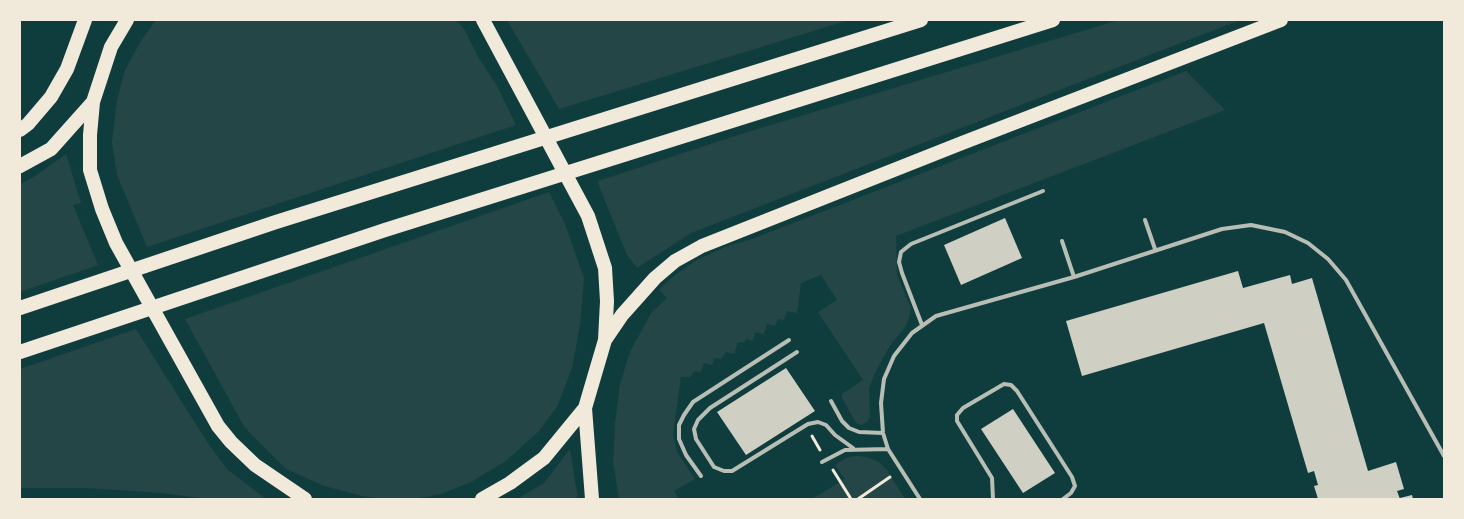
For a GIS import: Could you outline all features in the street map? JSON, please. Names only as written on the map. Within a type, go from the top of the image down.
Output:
[{"type":"highway","points":[[20,130],[28,124],[51,96],[67,70],[85,20]]},
{"type":"highway","points":[[114,20],[111,47],[94,102],[90,135],[90,170],[102,209],[116,243],[218,426],[231,442],[255,465],[305,499]]},
{"type":"highway","points":[[111,47],[127,20]]},
{"type":"highway","points":[[20,308],[285,219],[921,20]]},
{"type":"highway","points":[[20,352],[385,230],[1053,20]]},
{"type":"highway","points":[[605,340],[622,315],[656,278],[675,261],[702,246],[953,146],[1281,20]]},
{"type":"highway","points":[[484,21],[588,216],[605,268],[608,301],[605,340],[585,408],[592,499]]},
{"type":"highway","points":[[20,166],[51,149],[94,102]]},
{"type":"highway","points":[[482,499],[510,483],[544,458],[585,408]]},
{"type":"lane","points":[[922,325],[902,273],[899,262],[901,252],[911,244],[1043,191]]},
{"type":"lane","points":[[1145,220],[1155,249]]},
{"type":"lane","points":[[920,499],[888,449],[883,433],[881,403],[884,379],[894,356],[912,333],[936,316],[1074,277],[1222,228],[1250,225],[1285,232],[1308,243],[1328,260],[1346,280],[1444,456]]},
{"type":"lane","points":[[1062,241],[1074,277]]},
{"type":"lane","points":[[701,476],[686,455],[679,439],[679,425],[684,415],[693,402],[789,340]]},
{"type":"lane","points":[[797,352],[710,408],[698,420],[694,429],[696,439],[714,467],[724,471],[732,471],[808,424],[818,422],[826,425],[835,435],[853,448]]},
{"type":"lane","points":[[993,499],[992,478],[957,421],[957,415],[963,408],[1004,384],[1011,385],[1017,391],[1072,477],[1075,486],[1071,493],[1063,499]]},
{"type":"lane","points":[[831,401],[842,421],[849,428],[859,432],[883,433]]},
{"type":"lane","points":[[822,462],[853,448],[888,449]]},
{"type":"path","points":[[858,499],[901,470]]},
{"type":"shaded area","points":[[156,20],[456,20],[464,29],[478,57],[496,84],[516,125],[147,247],[117,175],[112,142],[117,100],[125,70],[142,39]]},
{"type":"shaded area","points":[[507,20],[849,20],[559,109]]},
{"type":"shaded area","points":[[1119,20],[1240,20],[691,233],[637,268],[626,253],[599,186],[598,181],[741,134]]},
{"type":"shaded area","points":[[1186,71],[1225,110],[896,236],[897,275],[911,308],[906,326],[891,344],[869,388],[870,417],[867,422],[861,425],[856,423],[842,398],[842,394],[863,380],[818,312],[837,300],[821,275],[801,283],[797,313],[787,311],[784,320],[778,319],[775,326],[767,324],[764,334],[755,332],[753,341],[746,339],[744,343],[738,342],[734,354],[726,352],[721,359],[715,358],[712,365],[704,363],[701,372],[695,371],[690,377],[681,377],[673,435],[677,452],[695,479],[674,491],[679,499],[619,499],[613,462],[620,384],[630,352],[651,313],[667,298],[659,290],[671,278],[695,261],[725,247],[752,239]]},
{"type":"shaded area","points":[[66,154],[81,203],[73,205],[98,265],[20,292],[20,184],[34,177]]},
{"type":"shaded area","points":[[549,192],[565,224],[584,278],[580,325],[572,368],[558,405],[539,431],[506,461],[471,482],[441,494],[415,499],[384,499],[362,496],[324,486],[286,469],[245,428],[185,319]]},
{"type":"shaded area","points":[[136,329],[209,445],[228,470],[266,499],[209,499],[161,493],[86,488],[20,488],[20,369]]},
{"type":"shaded area","points":[[570,449],[578,499],[517,499],[544,483]]},
{"type":"shaded area","points":[[856,456],[867,457],[879,462],[887,470],[905,499],[812,499],[845,479],[835,465],[846,458]]},
{"type":"building","points":[[1005,218],[1022,258],[961,285],[944,245]]},
{"type":"building","points":[[1238,271],[1243,288],[1290,275],[1292,284],[1312,278],[1368,471],[1396,462],[1404,489],[1397,491],[1400,499],[1318,499],[1314,486],[1318,485],[1314,471],[1308,473],[1264,323],[1082,376],[1066,321]]},
{"type":"building","points":[[786,368],[815,411],[746,455],[717,412]]},
{"type":"building","points":[[1013,409],[1055,473],[1023,493],[981,429]]},
{"type":"building","points":[[1412,495],[1413,499],[1400,499],[1400,498]]}]
